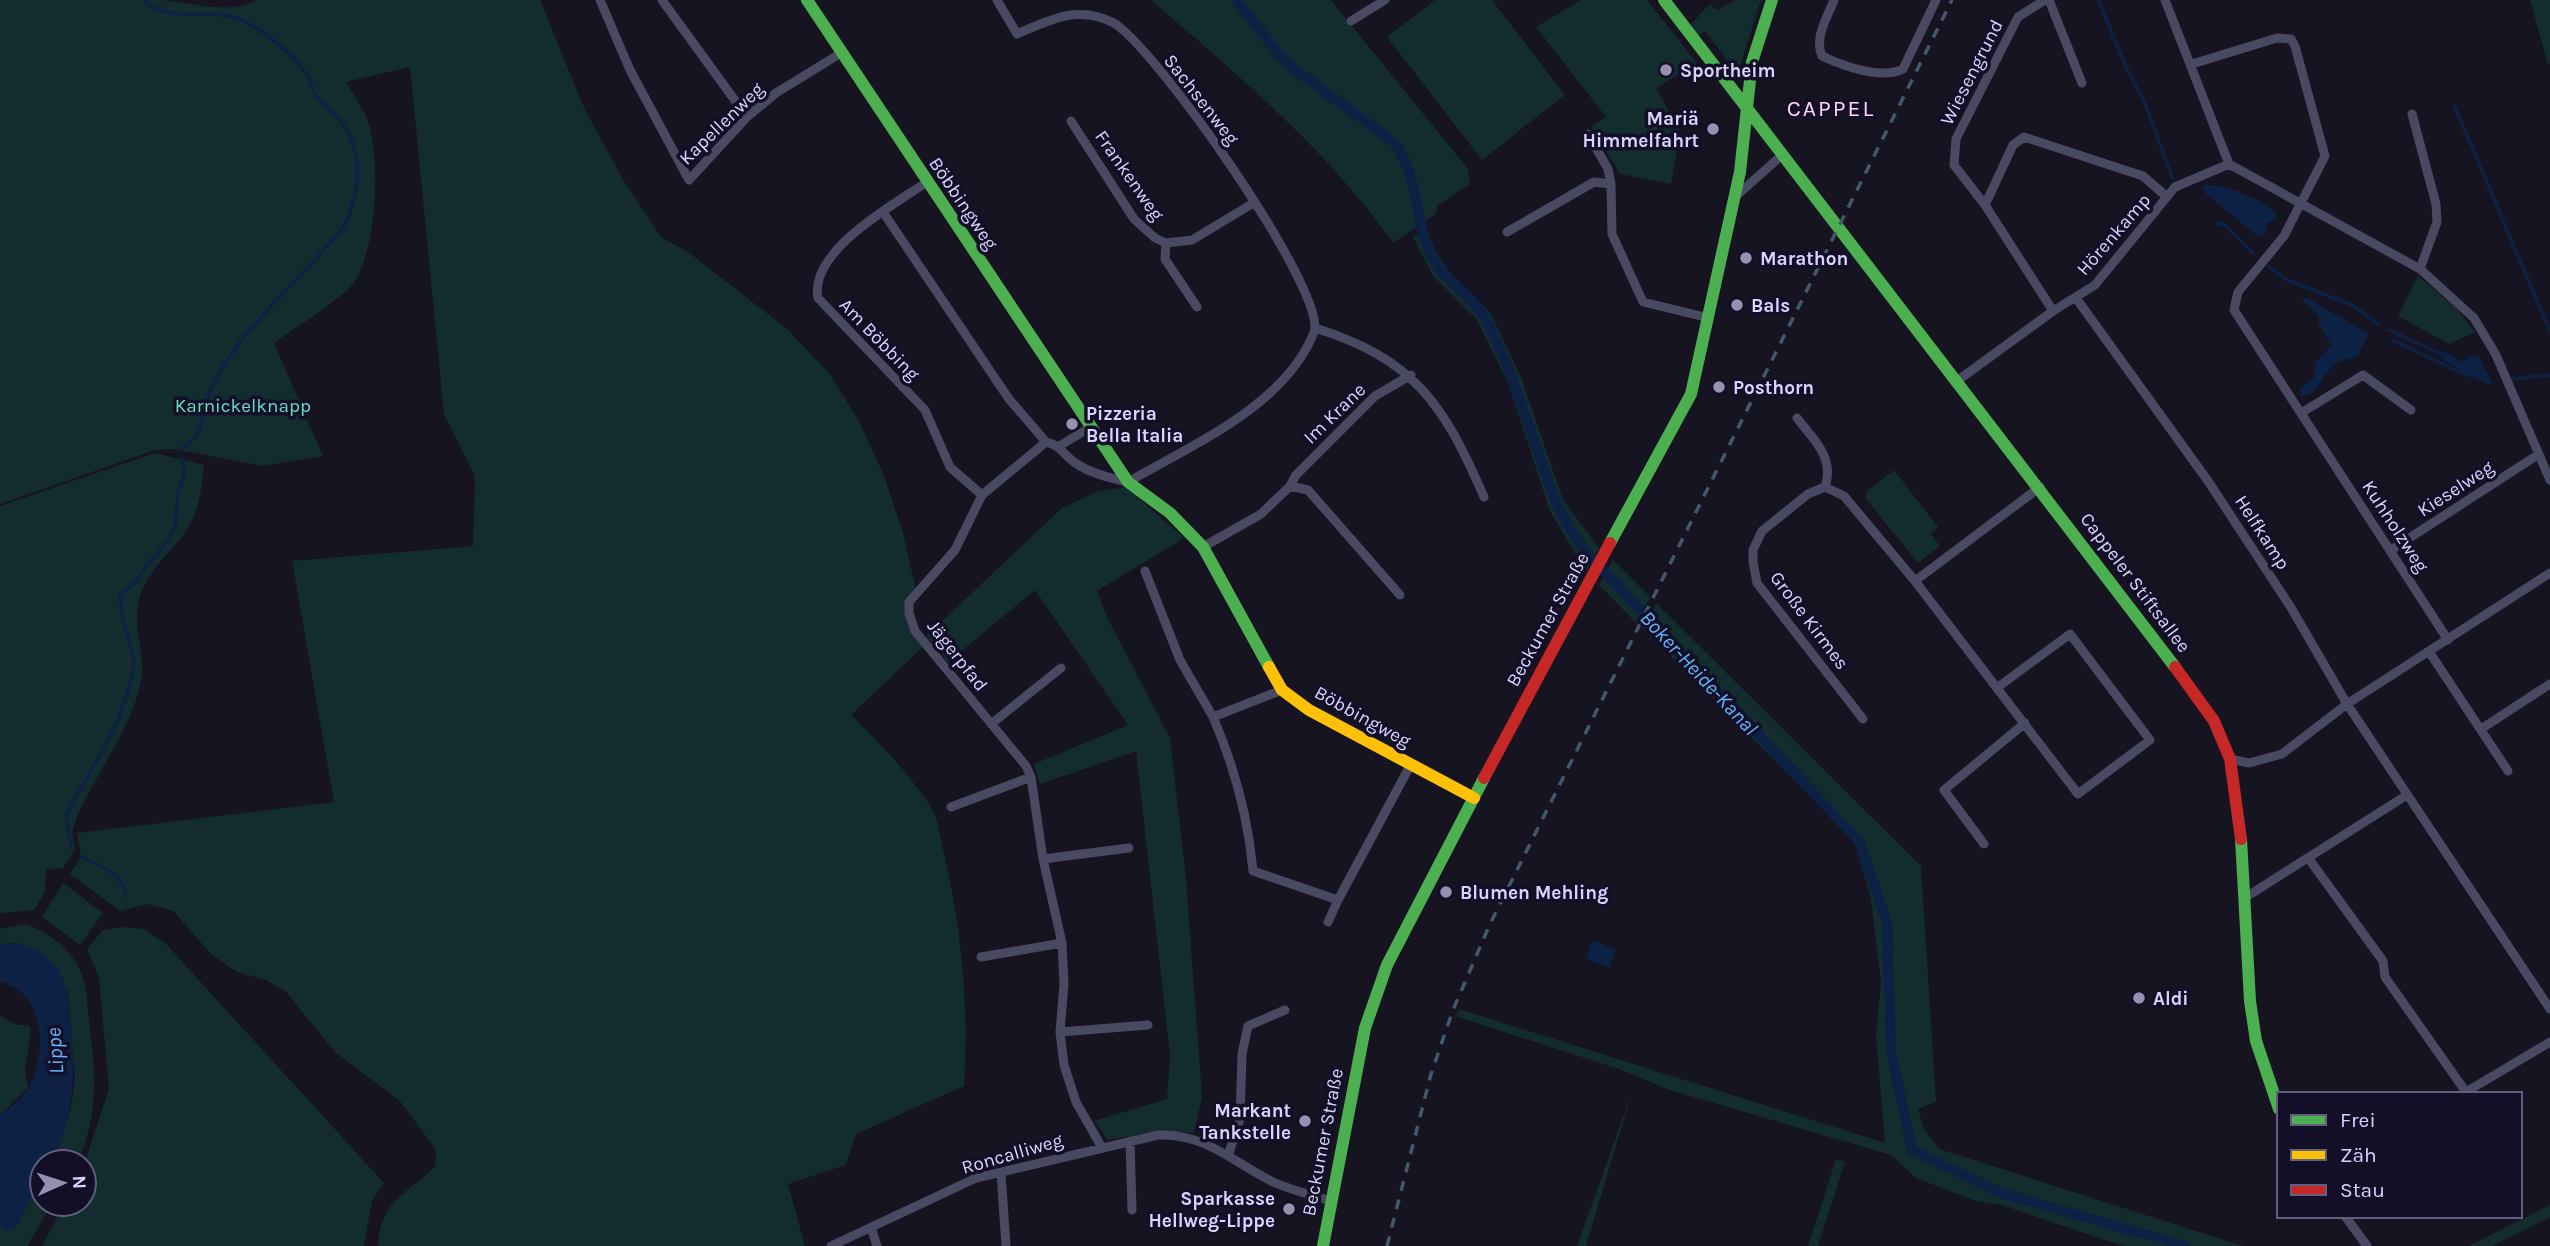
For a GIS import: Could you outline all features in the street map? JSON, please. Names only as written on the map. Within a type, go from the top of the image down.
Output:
[{"type":"street","name":"Kapellenweg","points":[[600,0],[631,70],[688,180],[747,117],[775,93],[841,53]]},
{"type":"street","points":[[662,0],[747,117]]},
{"type":"street","name":"Böbbingweg","points":[[807,0],[1128,482],[1170,513],[1203,547],[1282,690],[1308,710],[1474,799]]},
{"type":"street","name":"Sachsenweg","points":[[997,0],[1017,34],[1061,15],[1074,13],[1110,22],[1120,28],[1210,135],[1255,201],[1307,292],[1315,328]]},
{"type":"street","points":[[1351,22],[1385,0]]},
{"type":"street","name":"Cappeler Stiftsallee","points":[[1664,0],[2040,487],[2214,721],[2230,758],[2240,817],[2250,1001],[2256,1041],[2277,1103]]},
{"type":"street","name":"Beckumer Straße","points":[[1322,1246],[1353,1081],[1374,1000],[1387,965],[1691,394],[1735,197],[1752,62],[1772,0]]},
{"type":"street","points":[[1834,0],[1818,46],[1822,56],[1840,64],[1893,74],[1903,69],[1936,0]]},
{"type":"street","name":"Wiesengrund","points":[[2053,311],[1984,205],[1954,165],[1952,157],[1956,139],[2018,17],[2047,0],[2082,83]]},
{"type":"street","points":[[2165,0],[2229,164],[2420,269],[2474,318],[2496,355],[2550,480]]},
{"type":"street","name":"Kuhholzweg","points":[[2192,64],[2277,38],[2291,39],[2325,156],[2284,236],[2238,292],[2234,310],[2448,640]]},
{"type":"street","points":[[2412,114],[2436,204],[2437,222],[2420,269]]},
{"type":"street","name":"Frankenweg","points":[[1071,121],[1135,219],[1147,233],[1166,243],[1192,240],[1255,201]]},
{"type":"street","points":[[1588,134],[1608,169],[1612,234],[1643,302],[1709,318]]},
{"type":"street","points":[[1984,205],[2012,145],[2024,137],[2143,176],[2167,197]]},
{"type":"street","points":[[1735,197],[1783,154]]},
{"type":"street","name":"Hörenkamp","points":[[1957,381],[2053,311],[2095,285],[2175,187],[2229,164]]},
{"type":"street","name":"Am Böbbing","points":[[927,182],[855,231],[818,276],[818,299],[925,410],[950,467],[982,495]]},
{"type":"street","points":[[1507,232],[1594,182],[1611,184]]},
{"type":"street","points":[[883,212],[1009,399],[1046,442],[1059,446],[1091,427]]},
{"type":"street","name":"Frankenweg","points":[[1166,243],[1165,258],[1197,307]]},
{"type":"street","name":"Helfkamp","points":[[2076,298],[2208,481],[2290,606],[2347,704],[2550,1009]]},
{"type":"street","points":[[1128,482],[1226,425],[1280,385],[1305,351],[1315,328],[1383,355],[1411,375],[1441,410],[1485,496]]},
{"type":"street","name":"Im Krane","points":[[1203,547],[1261,514],[1375,396],[1411,375]]},
{"type":"street","points":[[2301,413],[2363,375],[2411,410]]},
{"type":"street","points":[[1797,418],[1827,458],[1829,467],[1825,487],[1844,496],[1915,581],[2078,794],[2150,740],[2070,634],[1998,687]]},
{"type":"street","points":[[982,495],[1046,442]]},
{"type":"street","name":"Böbbingweg","points":[[1059,446],[1073,461],[1109,478],[1128,482]]},
{"type":"street","name":"Kieselweg","points":[[2391,550],[2539,454]]},
{"type":"street","points":[[1290,486],[1308,490],[1401,595]]},
{"type":"street","name":"Große Kirmes","points":[[1825,487],[1808,494],[1762,531],[1753,550],[1755,574],[1757,583],[1863,719]]},
{"type":"street","points":[[1915,581],[2040,487]]},
{"type":"street","name":"Jägerpfad","points":[[982,495],[955,550],[909,603],[909,613],[915,631],[1026,766],[1031,776],[1043,859],[1062,943],[1064,984],[1060,1032],[1064,1065],[1076,1102],[1101,1146]]},
{"type":"street","points":[[1145,571],[1180,660],[1213,717],[1233,764],[1248,824],[1253,870],[1338,900]]},
{"type":"street","points":[[2230,758],[2249,763],[2282,754],[2347,704],[2430,653],[2550,573]]},
{"type":"street","points":[[2430,653],[2508,771]]},
{"type":"street","points":[[990,724],[1060,668]]},
{"type":"street","points":[[2481,729],[2550,684]]},
{"type":"street","points":[[1213,717],[1282,690]]},
{"type":"street","points":[[1984,844],[1944,790],[2025,723]]},
{"type":"street","points":[[1328,922],[1411,764]]},
{"type":"street","points":[[951,807],[1031,776]]},
{"type":"street","points":[[2246,897],[2407,794]]},
{"type":"street","points":[[1043,859],[1129,848]]},
{"type":"street","points":[[2309,859],[2383,961],[2385,977],[2466,1092],[2550,1042]]},
{"type":"street","points":[[981,957],[1062,943]]},
{"type":"street","points":[[1228,1156],[1240,1119],[1242,1054],[1248,1026],[1285,1010]]},
{"type":"street","points":[[1060,1032],[1148,1025]]},
{"type":"street","name":"Roncalliweg","points":[[831,1246],[976,1178],[1101,1146],[1180,1134],[1205,1142],[1275,1182],[1331,1201]]},
{"type":"street","points":[[1130,1141],[1132,1210]]},
{"type":"street","points":[[1001,1173],[1006,1246]]},
{"type":"street","points":[[2346,1218],[2367,1246]]},
{"type":"street","points":[[871,1227],[877,1246]]},
{"type":"green space","name":"Karnickelknapp","points":[[0,0],[162,0],[222,8],[246,5],[257,0],[540,0],[585,110],[624,181],[661,237],[688,252],[786,328],[829,373],[859,421],[884,476],[903,532],[916,591],[908,614],[924,646],[851,715],[903,770],[931,807],[936,818],[960,940],[966,1028],[964,1086],[856,1134],[846,1165],[788,1184],[805,1246],[378,1246],[384,1218],[390,1208],[435,1167],[436,1150],[400,1101],[335,1052],[286,992],[266,980],[237,972],[212,955],[173,911],[148,904],[120,911],[70,874],[81,857],[77,833],[334,802],[292,561],[473,546],[475,476],[444,414],[410,67],[346,82],[369,124],[375,160],[374,204],[368,247],[362,266],[349,288],[274,343],[323,456],[262,466],[174,449],[155,450],[0,504]]},
{"type":"green space","points":[[1151,0],[1331,0],[1468,169],[1470,184],[1437,206],[1436,214],[1393,243],[1340,176],[1280,114]]},
{"type":"green space","points":[[1435,0],[1492,0],[1565,95],[1482,160],[1387,37]]},
{"type":"green space","points":[[1581,0],[1647,0],[1697,63],[1656,88],[1680,131],[1671,184],[1620,174],[1591,126],[1606,117],[1536,27]]},
{"type":"green space","points":[[1735,0],[1761,0],[1737,76],[1725,71],[1729,63],[1705,31],[1698,36],[1690,25],[1710,4],[1717,10]]},
{"type":"green space","points":[[2530,0],[2550,0],[2548,65]]},
{"type":"green space","points":[[1428,230],[1435,250],[1451,274],[1490,312],[1521,377],[1563,500],[1599,548],[1586,572],[1550,511],[1508,383],[1477,320],[1433,276],[1413,237]]},
{"type":"green space","points":[[2418,276],[2456,308],[2475,332],[2449,344],[2398,316]]},
{"type":"green space","points":[[155,453],[204,465],[194,516],[180,539],[154,570],[140,596],[137,617],[142,670],[130,716],[77,816],[72,832],[75,850],[63,868],[46,870],[45,892],[34,910],[0,913],[0,506]]},
{"type":"green space","points":[[1894,470],[1938,527],[1931,534],[1940,546],[1918,563],[1865,498],[1867,491]]},
{"type":"green space","points":[[1126,487],[1184,538],[1097,591],[1107,617],[1170,738],[1186,878],[1202,1097],[1194,1133],[1159,1131],[1108,1140],[1094,1121],[1167,1099],[1170,1055],[1136,751],[1040,784],[1034,764],[1128,725],[1035,590],[948,662],[926,636],[1062,508],[1098,491]]},
{"type":"green space","points":[[1613,560],[1650,597],[1636,623],[1599,585]]},
{"type":"green space","points":[[1656,603],[1921,866],[1936,1102],[1918,1109],[1924,1129],[1939,1149],[2243,1246],[2125,1246],[2111,1242],[2002,1205],[1976,1201],[1916,1178],[1891,1155],[1670,1090],[1619,1069],[1455,1016],[1459,1009],[1885,1143],[1876,1035],[1881,983],[1871,899],[1854,841],[1643,628]]},
{"type":"green space","points":[[63,883],[103,913],[80,945],[42,917]]},
{"type":"green space","points":[[26,924],[41,931],[64,947],[82,974],[93,1057],[94,1092],[89,1127],[82,1148],[57,1148],[71,1108],[75,1080],[68,991],[20,943],[0,944],[0,929]]},
{"type":"green space","points":[[123,927],[144,929],[165,943],[384,1183],[372,1201],[364,1246],[42,1246],[57,1218],[98,1218],[98,1148],[90,1148],[109,1088],[99,978],[87,949],[103,930]]},
{"type":"green space","points":[[0,1016],[16,1025],[28,1025],[31,1029],[25,1071],[28,1088],[0,1115]]},
{"type":"green space","points":[[1633,1089],[1586,1246],[1577,1246]]},
{"type":"green space","points":[[1836,1159],[1845,1162],[1818,1246],[1808,1246]]},
{"type":"green space","points":[[28,1205],[28,1218],[44,1218],[27,1246],[0,1246],[0,1223],[4,1231],[13,1229]]},
{"type":"green space","points":[[2550,1205],[2550,1217],[2492,1246],[2469,1246]]},
{"type":"water","points":[[2202,187],[2223,187],[2252,198],[2276,213],[2275,221],[2267,223],[2265,236],[2256,235],[2206,194]]},
{"type":"water","points":[[2307,298],[2370,334],[2357,356],[2334,365],[2316,389],[2302,397],[2300,388],[2315,377],[2315,363],[2331,345],[2319,325],[2319,316],[2301,299]]},
{"type":"water","points":[[2443,350],[2462,362],[2473,355],[2479,357],[2493,385],[2459,370],[2446,361],[2442,358]]},
{"type":"water","points":[[1593,940],[1616,950],[1609,968],[1586,959]]},
{"type":"water","name":"Lippe","points":[[20,943],[37,951],[47,957],[62,977],[69,1006],[73,1074],[69,1109],[60,1144],[58,1148],[28,1148],[28,1205],[13,1230],[4,1231],[0,1223],[0,1115],[28,1089],[38,1060],[40,1043],[34,1011],[26,998],[15,988],[0,982],[0,944]]},
{"type":"waterway","points":[[144,0],[168,12],[233,17],[246,22],[271,39],[301,67],[319,99],[341,122],[349,134],[357,161],[356,189],[343,228],[240,342],[214,382],[196,435],[182,448]]},
{"type":"waterway","name":"Boker-Heide-Kanal","points":[[1236,0],[1286,63],[1395,143],[1408,168],[1430,253],[1435,263],[1485,318],[1515,386],[1559,509],[1589,556],[1859,841],[1887,922],[1891,1051],[1912,1150],[2001,1193],[2186,1246]]},
{"type":"waterway","points":[[2098,0],[2127,69],[2144,101],[2173,179]]},
{"type":"waterway","points":[[2454,105],[2550,331]]},
{"type":"waterway","points":[[2217,223],[2223,224],[2253,253]]},
{"type":"waterway","points":[[2268,266],[2287,280],[2352,305],[2378,324]]},
{"type":"waterway","points":[[2389,330],[2445,356]]},
{"type":"waterway","points":[[2394,341],[2468,376]]},
{"type":"waterway","points":[[2513,379],[2550,375]]},
{"type":"waterway","points":[[71,848],[66,815],[116,726],[133,675],[134,658],[123,620],[120,595],[136,582],[144,568],[169,540],[175,526],[178,493],[185,471],[181,457]]},
{"type":"waterway","points":[[81,857],[116,876],[121,881],[126,896]]},
{"type":"railway","points":[[1387,1246],[1431,1074],[1453,1010],[1490,924],[1952,0]]},
{"type":"traffic: fast","points":[[807,0],[1128,482],[1170,513],[1203,547],[1269,667]]},
{"type":"traffic: fast","points":[[1664,0],[2175,667]]},
{"type":"traffic: fast","points":[[1610,543],[1691,394],[1740,172],[1752,62],[1772,0]]},
{"type":"traffic: fast","points":[[1323,1246],[1365,1028],[1387,965],[1484,778]]},
{"type":"traffic: fast","points":[[2241,839],[2250,1001],[2256,1041],[2277,1103]]},
{"type":"traffic: slow","points":[[1269,667],[1282,690],[1309,710],[1474,798]]},
{"type":"traffic: jam","points":[[1484,778],[1610,543]]},
{"type":"traffic: jam","points":[[2175,667],[2214,721],[2230,759],[2241,839]]},
{"type":"place","name":"Sportheim","points":[[1666,70]]},
{"type":"place","name":"Mariä Himmelfahrt","points":[[1713,129]]},
{"type":"place","name":"Marathon","points":[[1746,258]]},
{"type":"place","name":"Bals","points":[[1737,305]]},
{"type":"place","name":"Posthorn","points":[[1719,387]]},
{"type":"place","name":"Pizzeria Bella Italia","points":[[1072,424]]},
{"type":"place","name":"Blumen Mehling","points":[[1446,892]]},
{"type":"place","name":"Aldi","points":[[2139,998]]},
{"type":"place","name":"Markant Tankstelle","points":[[1305,1121]]},
{"type":"place","name":"Sparkasse Hellweg-Lippe","points":[[1289,1209]]},
{"type":"district","name":"CAPPEL","points":[[1831,108]]}]
